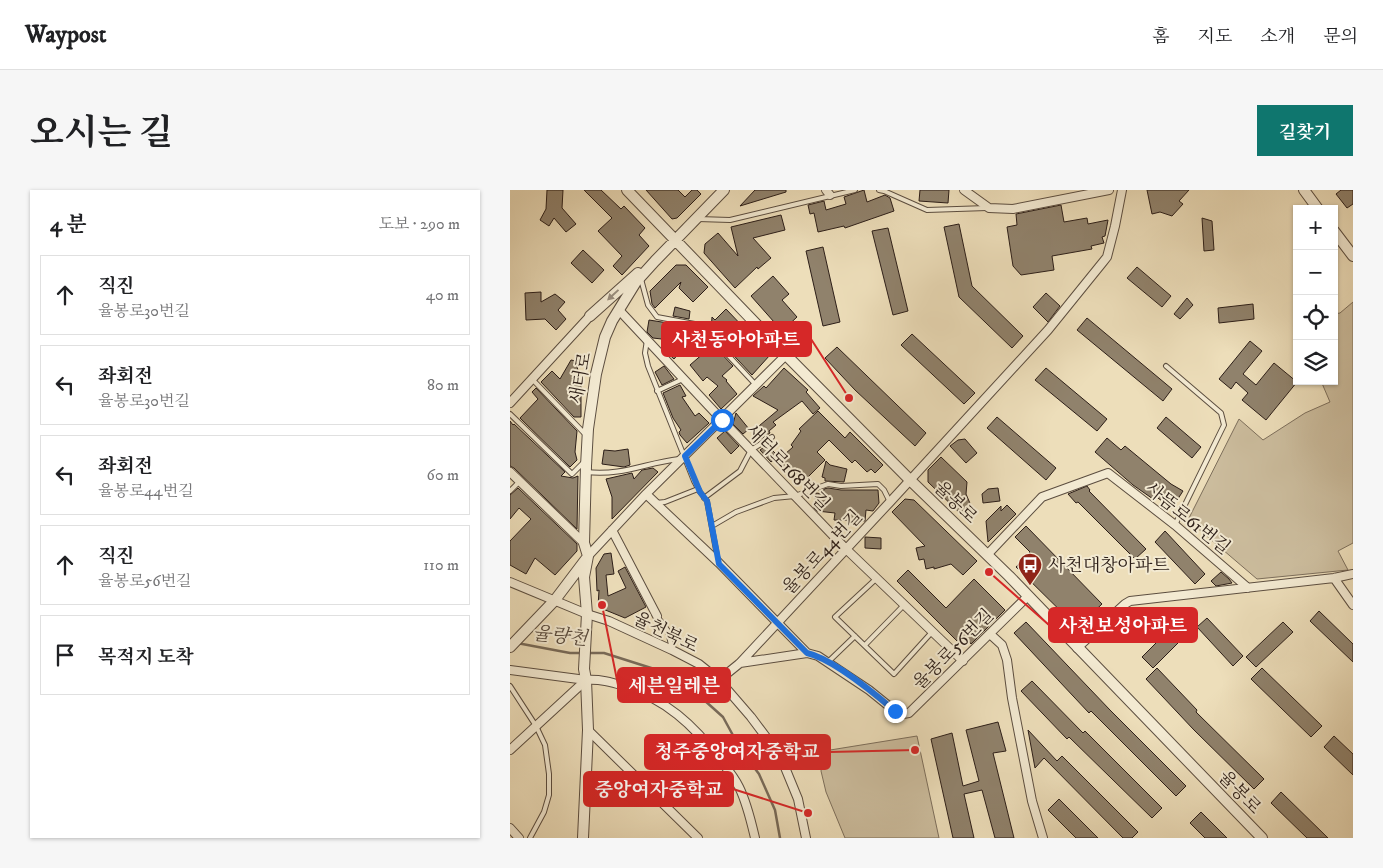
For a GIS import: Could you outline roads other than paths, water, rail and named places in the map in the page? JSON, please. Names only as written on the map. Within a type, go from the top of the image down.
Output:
[{"type":"street","name":"율봉로","points":[[627,190],[786,355],[1028,596],[1262,838]]},
{"type":"street","name":"새터로","points":[[583,838],[588,730],[584,669],[587,614],[584,576],[588,556],[584,543],[586,460],[596,374],[608,331],[619,310],[641,277],[724,190]]},
{"type":"street","points":[[964,190],[989,208],[1012,209],[1109,190]]},
{"type":"street","name":"율봉로44번길","points":[[718,680],[740,663],[1048,330],[1107,257],[1122,190]]},
{"type":"street","points":[[1304,190],[1315,205]]},
{"type":"street","points":[[1338,236],[1353,256]]},
{"type":"street","points":[[510,403],[590,316],[664,252]]},
{"type":"street","name":"새터로168번길","points":[[619,310],[846,549],[963,661]]},
{"type":"street","points":[[590,316],[597,314],[604,316],[608,331]]},
{"type":"street","points":[[510,647],[555,600],[588,556],[646,494],[786,355]]},
{"type":"street","points":[[510,472],[584,543]]},
{"type":"street","name":"사뜸로61번길","points":[[987,555],[1042,498],[1108,473],[1175,525],[1248,588]]},
{"type":"street","points":[[646,494],[777,623]]},
{"type":"street","points":[[612,530],[657,616]]},
{"type":"street","points":[[1077,648],[1130,601],[1334,578],[1353,574]]},
{"type":"street","points":[[1334,578],[1353,605]]},
{"type":"street","name":"율천북로","points":[[510,582],[587,614],[609,621],[672,650],[699,664],[718,680],[769,740],[784,765],[798,799],[806,838]]},
{"type":"street","name":"율봉로56번길","points":[[777,623],[807,653],[818,656],[828,662],[869,690],[895,711],[903,714],[909,713],[1028,596]]},
{"type":"street","points":[[990,634],[1002,645],[1007,660],[1012,698],[1031,792],[1043,838]]},
{"type":"street","points":[[740,663],[807,653]]},
{"type":"street","points":[[510,670],[586,680],[598,679],[640,691],[659,700],[687,722],[706,741],[739,786],[755,838]]},
{"type":"street","points":[[510,750],[586,680]]},
{"type":"street","points":[[588,730],[698,838]]},
{"type":"street","points":[[510,828],[519,838]]},
{"type":"lane","points":[[696,220],[730,220],[828,192],[855,190]]},
{"type":"lane","points":[[879,190],[927,210],[989,208]]},
{"type":"lane","points":[[641,277],[648,305],[657,317],[700,326],[755,384]]},
{"type":"lane","points":[[648,340],[645,353],[648,366],[684,457],[698,489],[707,501],[719,564]]},
{"type":"lane","points":[[1166,366],[1221,414],[1224,425],[1175,525]]},
{"type":"lane","points":[[532,379],[588,436]]},
{"type":"lane","points":[[657,392],[683,379]]},
{"type":"lane","points":[[510,414],[572,474],[586,460]]},
{"type":"lane","points":[[704,498],[740,471],[750,450],[772,437]]},
{"type":"lane","points":[[586,472],[605,474],[623,472],[684,457]]},
{"type":"lane","points":[[510,491],[519,482]]},
{"type":"lane","name":"율봉로44번길","points":[[795,496],[828,484],[841,486],[878,484],[884,490],[890,502]]},
{"type":"lane","points":[[656,503],[665,502],[698,489]]},
{"type":"lane","points":[[712,526],[736,512],[774,498],[795,496]]},
{"type":"lane","points":[[876,578],[835,617],[894,674],[932,632]]},
{"type":"lane","points":[[865,645],[904,605]]},
{"type":"lane","points":[[657,616],[668,631],[672,650]]},
{"type":"lane","points":[[828,662],[855,636]]},
{"type":"lane","points":[[510,686],[536,726],[545,745],[549,774],[549,795],[544,812],[530,838]]},
{"type":"waterway","name":"율량천","points":[[517,643],[570,653],[583,653]]},
{"type":"waterway","name":"율량천","points":[[589,653],[604,653],[670,674],[694,691],[723,717],[741,750],[759,774],[775,810],[780,838]]},
{"type":"place","name":"사천동아아파트","points":[[849,398]]},
{"type":"place","name":"사천보성아파트","points":[[989,572]]},
{"type":"place","name":"사천대창아파트","points":[[1030,586]]},
{"type":"place","name":"세븐일레븐","points":[[602,605]]},
{"type":"place","name":"청주중앙여자중학교","points":[[915,750]]},
{"type":"place","name":"중앙여자중학교","points":[[808,813]]}]
